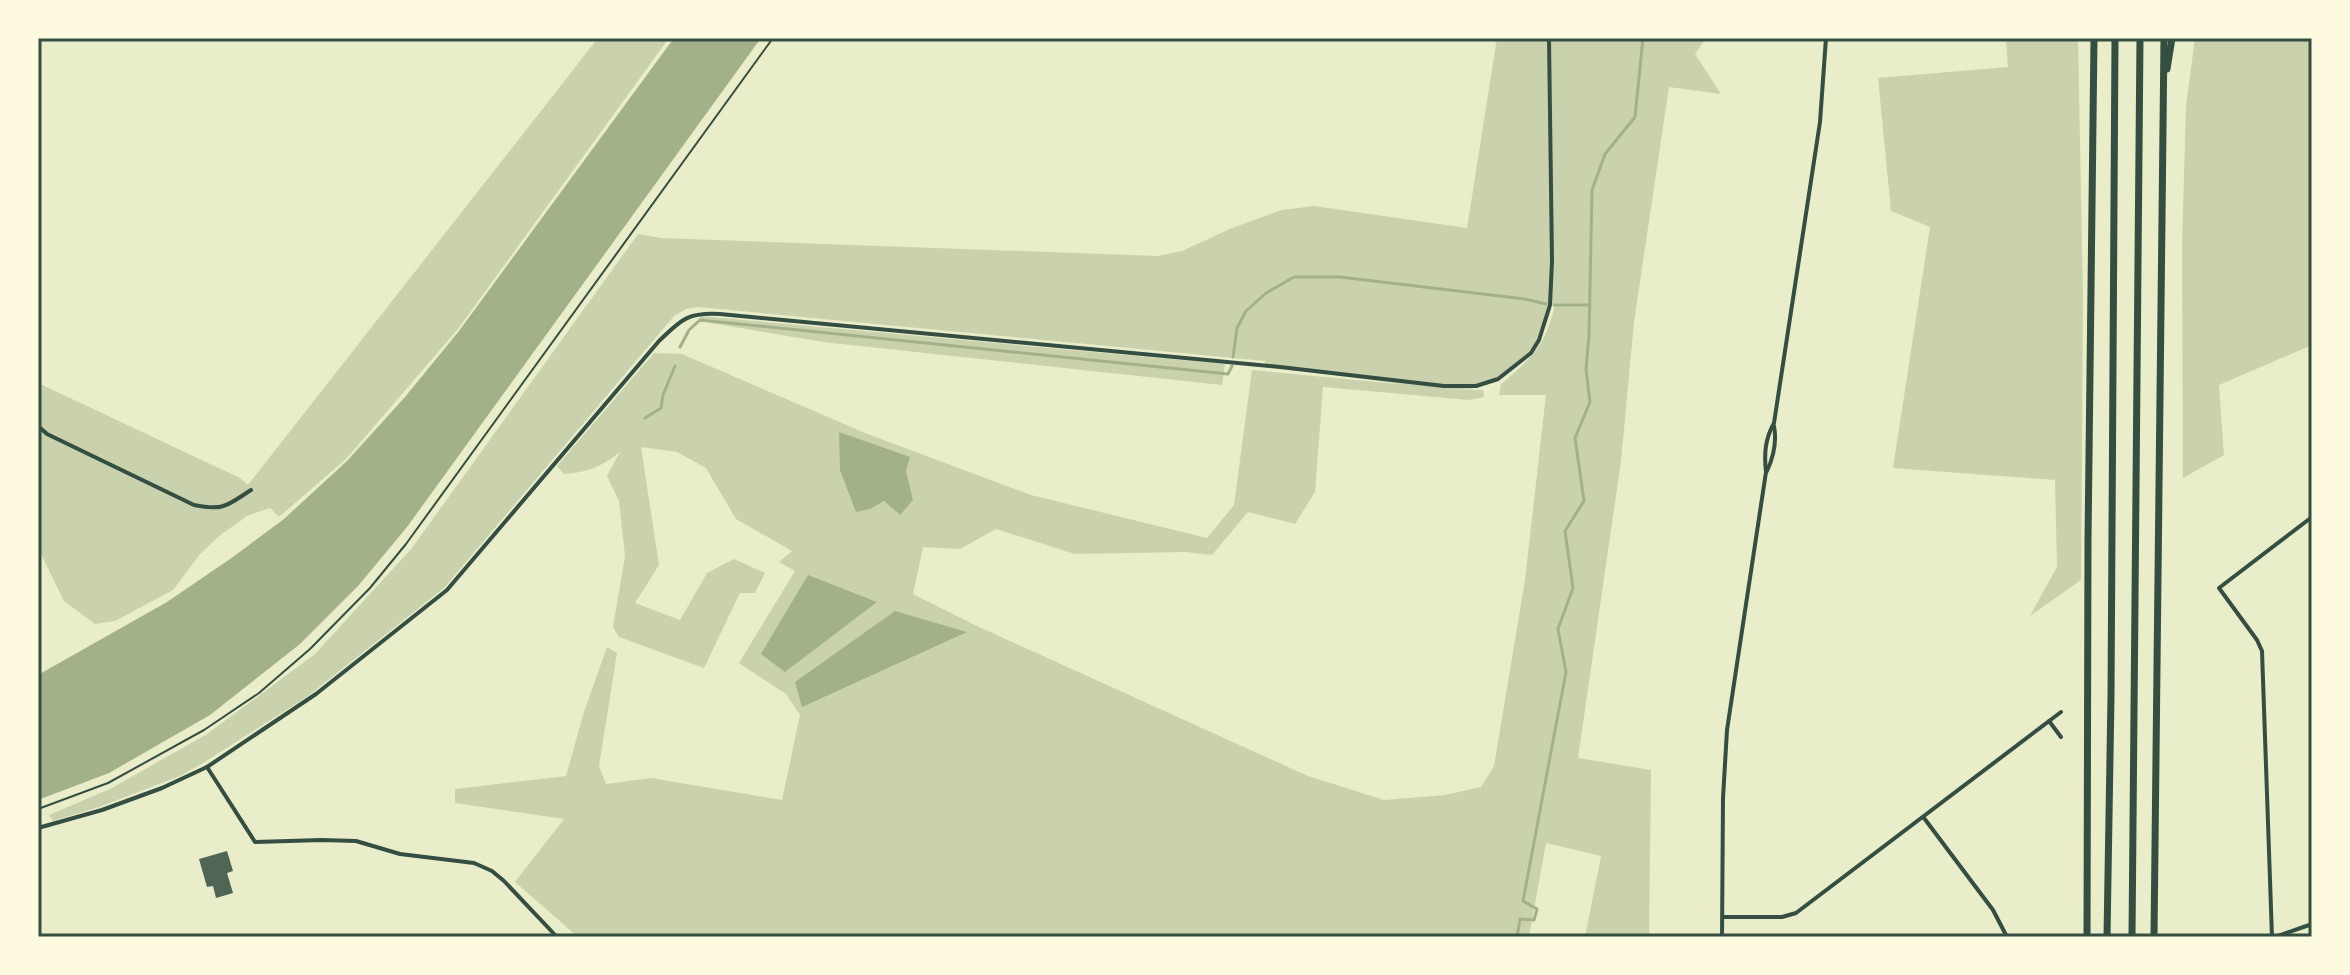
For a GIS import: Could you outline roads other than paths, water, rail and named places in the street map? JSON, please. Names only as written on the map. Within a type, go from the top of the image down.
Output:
[{"type":"highway","points":[[2087,937],[2089,358],[2094,38]]},
{"type":"highway","points":[[2107,937],[2115,38]]},
{"type":"highway","points":[[2132,937],[2140,38]]},
{"type":"highway","points":[[2154,937],[2164,38]]},
{"type":"highway","points":[[2163,90],[2172,38]]},
{"type":"street","points":[[38,828],[117,805],[207,767],[316,694],[447,590],[659,341],[689,315],[735,315],[1264,365],[1444,386],[1476,386],[1498,379],[1531,353],[1543,331],[1550,305],[1549,38]]},
{"type":"street","points":[[1766,472],[1774,457],[1774,423],[1820,122],[1826,38]]},
{"type":"street","points":[[1722,937],[1727,730],[1766,472],[1764,456],[1767,435],[1774,423]]},
{"type":"street","points":[[38,426],[47,434],[194,505],[215,509],[251,490]]},
{"type":"street","points":[[2312,517],[2219,588],[2262,651],[2273,937],[2312,924]]},
{"type":"street","points":[[1723,917],[1782,917],[1796,913],[2061,712]]},
{"type":"street","points":[[2049,721],[2061,737]]},
{"type":"street","points":[[207,767],[255,842],[356,841],[400,854],[474,863],[492,871],[504,881],[557,937]]},
{"type":"street","points":[[1923,818],[1993,910],[2007,937]]},
{"type":"waterway","points":[[1517,937],[1520,919],[1534,920],[1537,909],[1523,901],[1566,672],[1558,629],[1573,588],[1565,531],[1584,501],[1575,438],[1590,402],[1586,370],[1592,190],[1605,154],[1635,117],[1643,38]]},
{"type":"waterway","points":[[1233,357],[1237,328],[1246,311],[1266,293],[1294,277],[1340,277],[1546,304]]},
{"type":"waterway","points":[[1554,305],[1590,305]]},
{"type":"waterway","points":[[680,347],[689,330],[700,320],[1228,374],[1232,366]]},
{"type":"waterway","points":[[645,418],[661,408],[675,366]]}]
